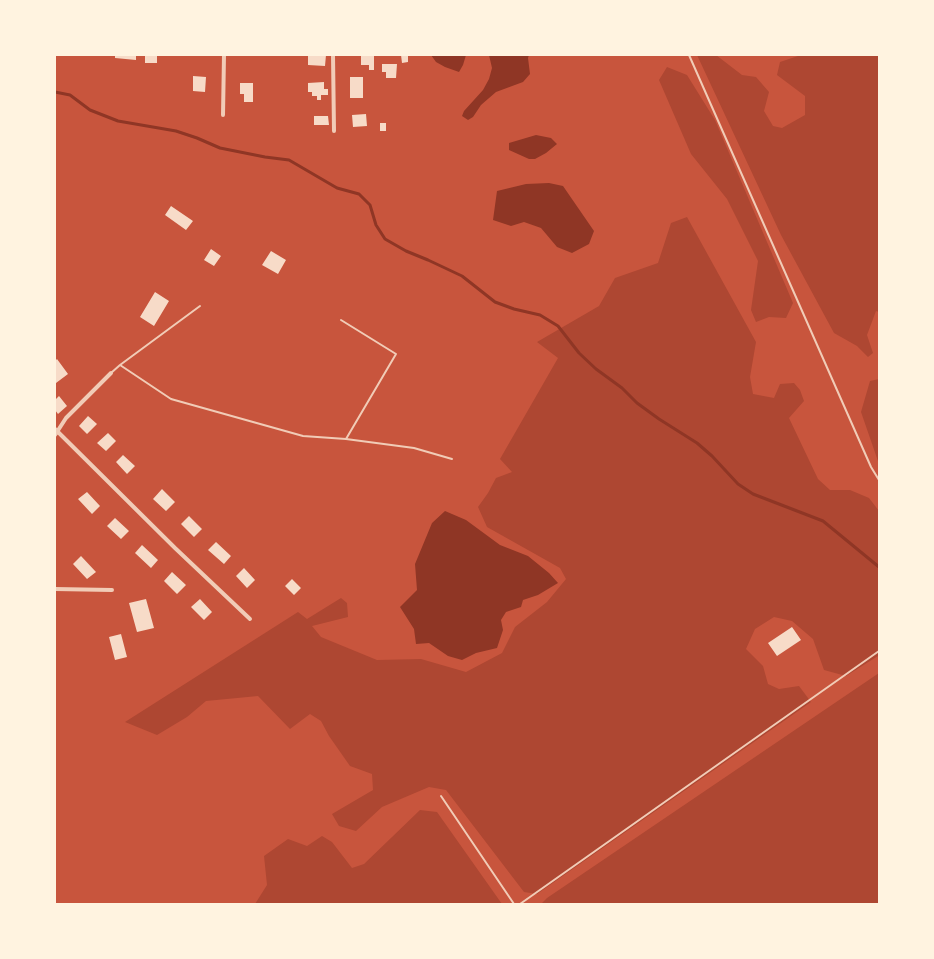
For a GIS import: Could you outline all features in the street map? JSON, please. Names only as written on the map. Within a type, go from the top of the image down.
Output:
[{"type":"street","points":[[223,115],[224,55]]},
{"type":"street","points":[[333,55],[334,131]]},
{"type":"street","points":[[111,373],[66,418],[56,432],[250,619]]},
{"type":"street","points":[[55,590],[112,590]]},
{"type":"lane","points":[[689,55],[871,467],[879,480]]},
{"type":"lane","points":[[111,373],[200,306]]},
{"type":"lane","points":[[341,320],[396,354],[346,439]]},
{"type":"lane","points":[[120,365],[171,399],[303,436],[346,439],[414,448],[452,459]]},
{"type":"lane","points":[[520,904],[879,651]]},
{"type":"lane","points":[[441,796],[514,904]]},
{"type":"shaded area","points":[[431,55],[466,55],[459,72],[436,62]]},
{"type":"shaded area","points":[[489,55],[529,55],[530,74],[523,82],[496,92],[481,105],[473,117],[468,120],[462,116],[464,111],[483,90],[489,79],[492,68]]},
{"type":"shaded area","points":[[697,55],[716,55],[742,75],[756,77],[769,92],[764,111],[773,126],[782,128],[805,115],[805,96],[777,75],[780,62],[801,55],[879,55],[879,312],[876,311],[867,335],[873,353],[868,357],[857,346],[834,333],[781,235]]},
{"type":"shaded area","points":[[667,67],[687,75],[715,120],[793,303],[786,318],[769,317],[756,322],[751,310],[758,261],[727,199],[691,154],[659,80]]},
{"type":"shaded area","points":[[536,135],[551,138],[557,144],[546,153],[535,159],[529,159],[509,150],[509,143]]},
{"type":"shaded area","points":[[549,183],[563,186],[594,231],[589,244],[572,253],[557,247],[541,228],[524,222],[511,226],[493,220],[497,191],[526,184]]},
{"type":"shaded area","points":[[687,217],[756,342],[750,377],[753,394],[774,398],[780,384],[794,383],[800,390],[804,401],[789,418],[818,479],[830,490],[850,490],[869,498],[879,511],[878,656],[846,676],[824,670],[813,639],[792,621],[774,617],[755,629],[746,649],[763,666],[768,684],[779,689],[799,686],[811,702],[537,894],[524,892],[446,790],[429,787],[382,807],[356,831],[339,826],[332,814],[373,790],[372,774],[350,766],[329,736],[321,721],[310,714],[290,729],[258,696],[206,701],[187,717],[157,735],[125,722],[298,612],[307,619],[341,598],[347,603],[348,617],[312,626],[321,637],[377,660],[421,659],[466,672],[502,653],[515,627],[547,602],[566,579],[560,568],[487,527],[478,507],[496,478],[512,472],[500,459],[558,358],[537,342],[599,306],[615,278],[658,263],[671,223]]},
{"type":"shaded area","points":[[879,379],[879,464],[861,412],[870,381]]},
{"type":"shaded area","points":[[445,511],[466,520],[500,545],[528,556],[549,573],[558,583],[538,595],[523,600],[521,607],[506,612],[501,620],[503,630],[497,648],[476,653],[462,660],[448,656],[429,643],[416,644],[414,629],[400,607],[417,590],[415,564],[432,523]]},
{"type":"shaded area","points":[[879,673],[879,904],[541,904],[547,898]]},
{"type":"shaded area","points":[[420,810],[437,812],[502,904],[255,904],[267,885],[264,856],[288,839],[307,846],[322,836],[332,842],[352,868],[364,864]]},
{"type":"building","points":[[115,55],[136,55],[136,60],[115,58]]},
{"type":"building","points":[[145,55],[157,55],[157,63],[145,63]]},
{"type":"building","points":[[308,55],[326,55],[325,66],[308,65]]},
{"type":"building","points":[[361,55],[374,55],[374,70],[369,70],[369,65],[361,65]]},
{"type":"building","points":[[401,55],[408,55],[408,62],[402,63]]},
{"type":"building","points":[[382,64],[397,64],[396,78],[386,78],[386,72],[382,72]]},
{"type":"building","points":[[193,76],[206,77],[205,92],[193,91]]},
{"type":"building","points":[[350,77],[363,77],[363,98],[350,98]]},
{"type":"building","points":[[324,82],[324,89],[328,89],[328,95],[321,95],[321,100],[317,100],[317,96],[312,96],[312,92],[308,92],[308,83]]},
{"type":"building","points":[[240,83],[253,83],[253,102],[244,102],[244,94],[240,94]]},
{"type":"building","points":[[366,114],[367,126],[353,127],[352,115]]},
{"type":"building","points":[[314,116],[328,116],[329,125],[314,125]]},
{"type":"building","points":[[380,123],[386,123],[386,131],[380,131]]},
{"type":"building","points":[[171,206],[193,221],[186,230],[165,215]]},
{"type":"building","points":[[211,249],[221,256],[214,266],[204,260]]},
{"type":"building","points":[[271,251],[286,260],[278,274],[262,265]]},
{"type":"building","points":[[155,292],[169,301],[154,326],[140,317]]},
{"type":"building","points":[[57,359],[68,374],[56,383],[55,361]]},
{"type":"building","points":[[59,396],[67,406],[58,414],[55,410],[55,400]]},
{"type":"building","points":[[88,416],[97,424],[87,434],[79,426]]},
{"type":"building","points":[[108,433],[116,441],[106,451],[97,443]]},
{"type":"building","points":[[123,455],[135,466],[127,474],[116,462]]},
{"type":"building","points":[[162,489],[175,502],[166,511],[153,499]]},
{"type":"building","points":[[87,492],[100,506],[92,514],[78,499]]},
{"type":"building","points":[[189,516],[202,529],[194,537],[181,524]]},
{"type":"building","points":[[115,518],[129,531],[121,539],[107,526]]},
{"type":"building","points":[[216,542],[231,556],[224,564],[208,550]]},
{"type":"building","points":[[142,545],[158,560],[151,568],[135,553]]},
{"type":"building","points":[[81,556],[96,572],[87,579],[73,564]]},
{"type":"building","points":[[244,568],[255,580],[247,588],[236,576]]},
{"type":"building","points":[[172,572],[186,585],[177,594],[164,581]]},
{"type":"building","points":[[292,579],[301,588],[294,595],[285,586]]},
{"type":"building","points":[[146,599],[154,628],[137,632],[129,603]]},
{"type":"building","points":[[200,599],[212,612],[204,620],[191,607]]},
{"type":"building","points":[[792,627],[801,640],[777,656],[768,643]]},
{"type":"building","points":[[121,634],[127,657],[115,660],[109,637]]},
{"type":"waterway","points":[[55,92],[70,95],[90,110],[118,121],[176,131],[220,148],[289,160],[337,188],[359,194],[370,205],[376,225],[385,239],[406,251],[462,276],[495,302],[514,309],[540,315],[558,326],[579,353],[596,369],[622,388],[637,403],[697,443],[712,456],[738,484],[753,494],[823,521],[879,567]]}]
